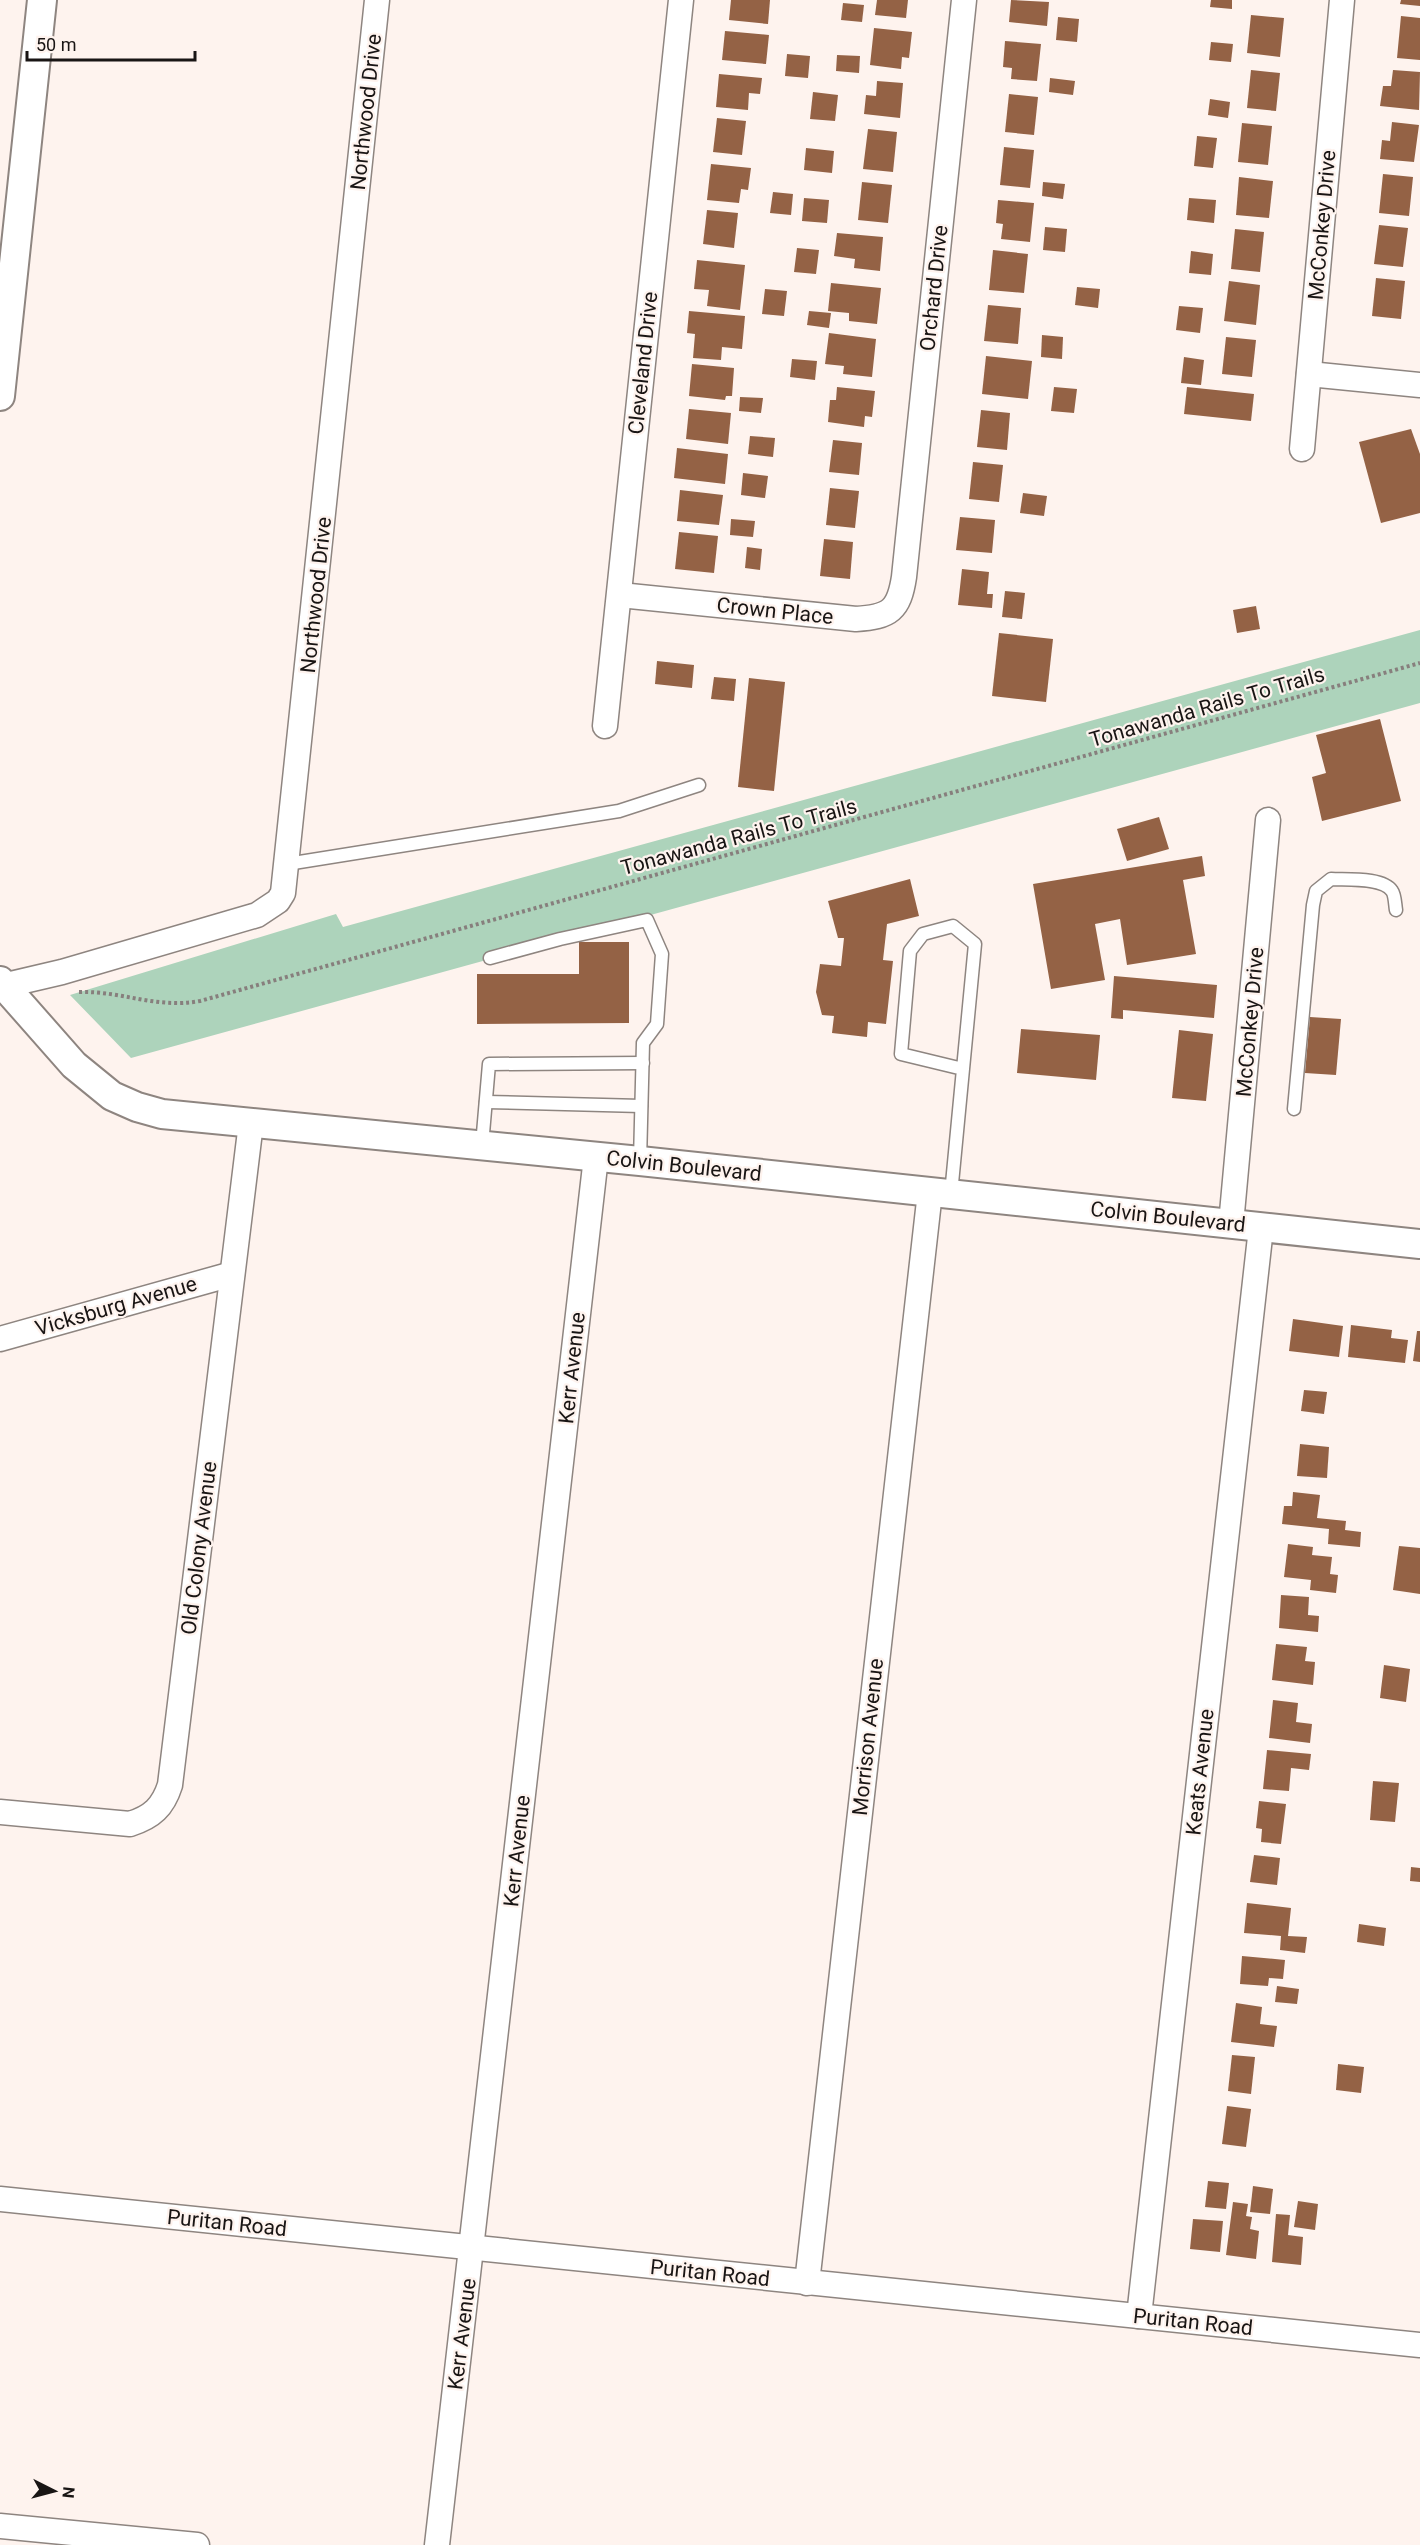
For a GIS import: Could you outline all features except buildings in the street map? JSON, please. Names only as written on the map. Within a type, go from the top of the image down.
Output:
[{"type":"street","points":[[0,396],[42,0]]},
{"type":"street","name":"Northwood Drive","points":[[1,984],[62,972],[257,915],[278,901],[283,893],[378,0]]},
{"type":"street","name":"Cleveland Drive","points":[[605,726],[681,0]]},
{"type":"street","name":"Orchard Drive","points":[[904,577],[964,0]]},
{"type":"street","name":"McConkey Drive","points":[[1302,449],[1342,0]]},
{"type":"street","points":[[1309,374],[1420,385]]},
{"type":"street","name":"Crown Place","points":[[620,595],[856,619],[875,618],[898,604],[904,577]]},
{"type":"street","name":"McConkey Drive","points":[[1231,1224],[1268,820]]},
{"type":"street","name":"Colvin Boulevard","points":[[1,984],[74,1065],[112,1096],[137,1107],[162,1114],[596,1156],[1420,1244]]},
{"type":"street","name":"Old Colony Avenue","points":[[0,1812],[130,1824],[145,1820],[156,1812],[165,1799],[170,1785],[251,1123]]},
{"type":"street","name":"Kerr Avenue","points":[[437,2545],[596,1156]]},
{"type":"street","name":"Morrison Avenue","points":[[807,2283],[941,1193]]},
{"type":"street","name":"Keats Avenue","points":[[1139,2316],[1261,1228]]},
{"type":"street","name":"Vicksburg Avenue","points":[[0,1339],[232,1274]]},
{"type":"street","name":"Puritan Road","points":[[0,2199],[1420,2345]]},
{"type":"street","points":[[0,2526],[197,2545]]},
{"type":"lane","points":[[287,864],[619,811],[699,785]]},
{"type":"lane","points":[[1294,1109],[1316,891],[1331,879],[1375,881],[1394,892],[1396,910]]},
{"type":"lane","points":[[490,958],[560,939],[647,920],[662,954],[657,1024],[643,1043],[640,1161]]},
{"type":"lane","points":[[941,1193],[963,1069],[975,944],[953,927],[923,934],[910,951],[901,1054],[963,1069]]},
{"type":"lane","points":[[482,1145],[489,1064],[643,1063]]},
{"type":"lane","points":[[486,1102],[641,1106]]},
{"type":"path","name":"Tonawanda Rails To Trails","points":[[70,995],[78,992],[109,993],[158,1004],[180,1005],[200,1001],[1420,663]]},
{"type":"green space","points":[[1420,630],[1420,703],[131,1058],[70,995],[336,914],[343,927]]}]
